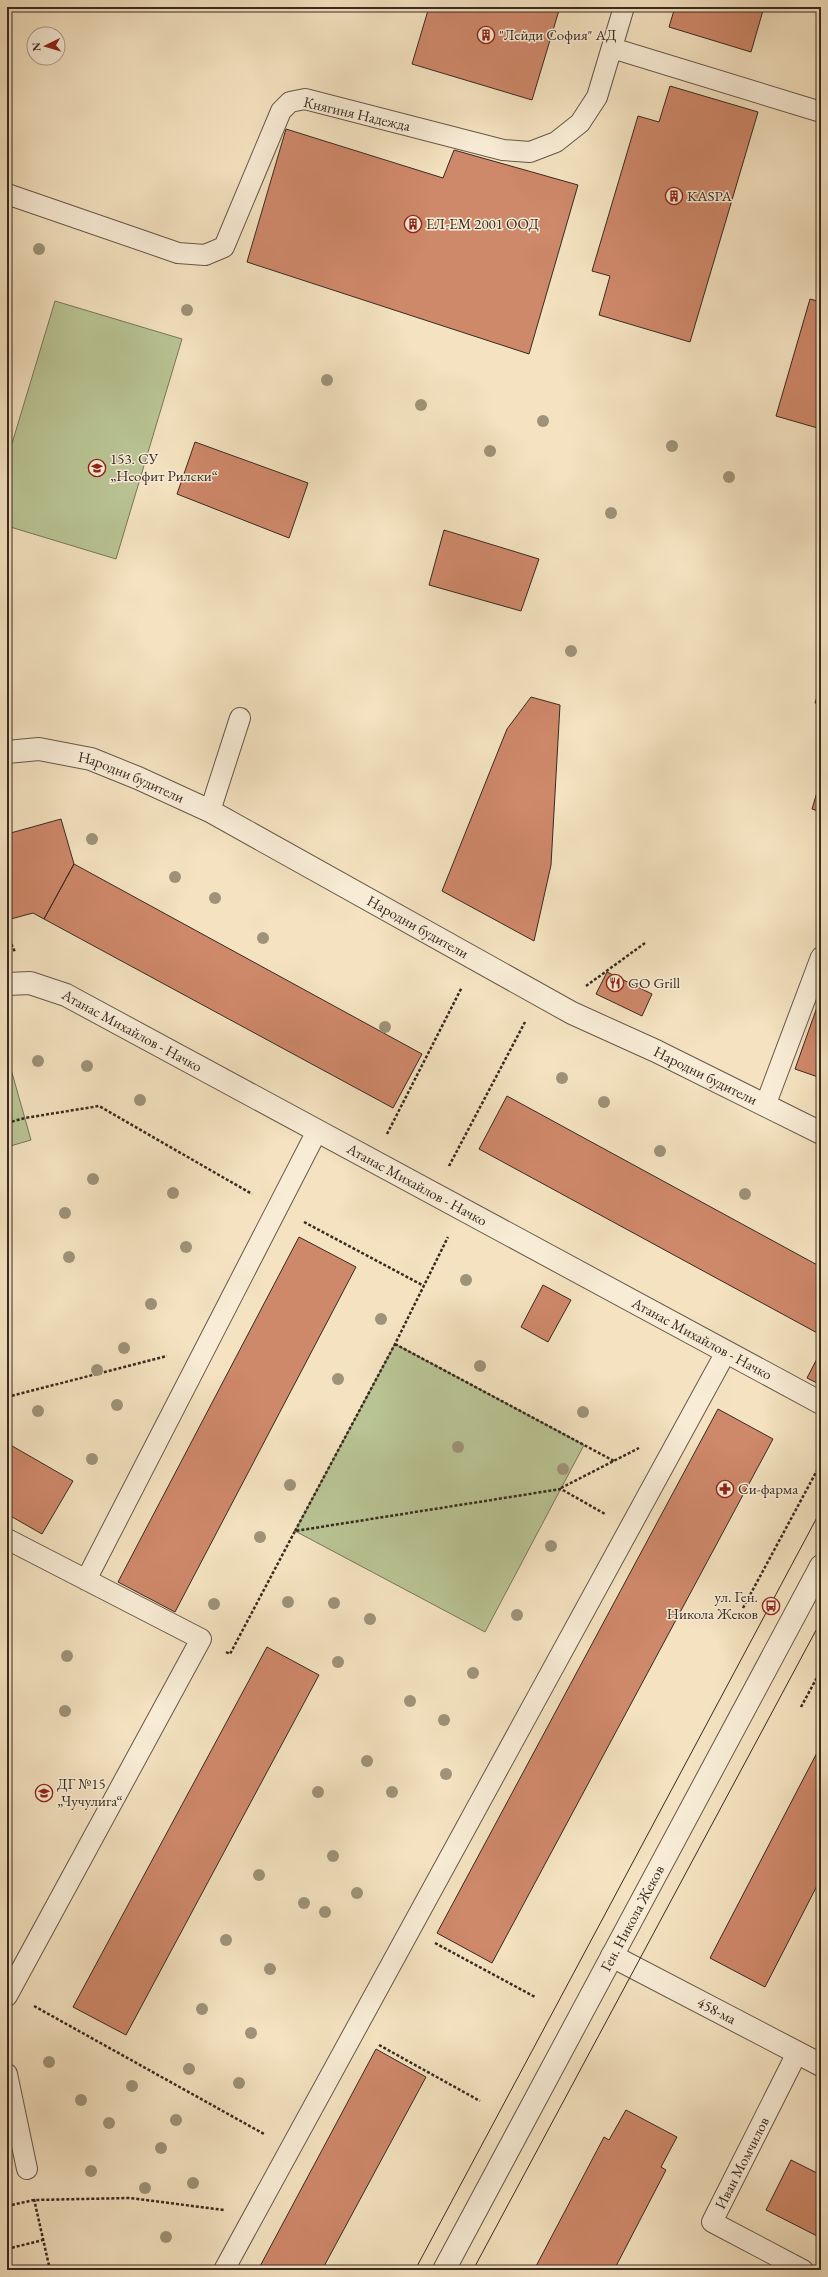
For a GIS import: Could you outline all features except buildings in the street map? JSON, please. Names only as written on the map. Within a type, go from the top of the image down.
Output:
[{"type":"street","name":"Народни будители","points":[[7,752],[39,749],[91,759],[138,778],[210,811],[572,1013],[656,1051],[821,1133]]},
{"type":"street","name":"Атанас Михайлов - Начко","points":[[7,984],[30,983],[66,995],[821,1403]]},
{"type":"street","name":"Ген. Никола Жеков","points":[[444,2270],[821,1566]]},
{"type":"street","name":"458-ма","points":[[612,1956],[821,2065]]},
{"type":"lane","name":"Княгиня Надежда","points":[[7,194],[178,253],[205,255],[224,247],[281,111],[290,102],[305,99],[502,150],[530,152],[556,142],[580,123],[597,97],[624,7]]},
{"type":"lane","points":[[612,48],[821,112]]},
{"type":"lane","points":[[210,811],[240,718]]},
{"type":"lane","points":[[765,1106],[821,957]]},
{"type":"lane","points":[[86,1580],[317,1131]]},
{"type":"lane","points":[[224,2270],[726,1352]]},
{"type":"lane","points":[[7,1539],[201,1639],[8,1994]]},
{"type":"lane","name":"Иван Момчилов","points":[[797,2053],[712,2222],[805,2270]]},
{"type":"lane","points":[[7,2074],[27,2169]]},
{"type":"path","points":[[572,1013],[586,985],[645,943]]},
{"type":"path","points":[[373,1161],[476,960]]},
{"type":"path","points":[[435,1194],[540,996]]},
{"type":"path","points":[[7,1123],[25,1118],[99,1106],[278,1209],[424,1286]]},
{"type":"path","points":[[201,1639],[230,1654],[395,1344],[462,1209]]},
{"type":"path","points":[[395,1344],[614,1462]]},
{"type":"path","points":[[7,1397],[206,1346]]},
{"type":"path","points":[[295,1531],[561,1489],[686,1424]]},
{"type":"path","points":[[743,1608],[821,1463]]},
{"type":"path","points":[[561,1489],[629,1528]]},
{"type":"path","points":[[801,1707],[821,1670]]},
{"type":"path","points":[[410,1929],[535,1997]]},
{"type":"path","points":[[8,1994],[290,2148]]},
{"type":"path","points":[[354,2032],[480,2101]]},
{"type":"path","points":[[27,2169],[50,2270]]},
{"type":"path","points":[[7,2206],[34,2200],[130,2198],[254,2214]]},
{"type":"path","points":[[7,2249],[43,2240]]},
{"type":"green space","points":[[55,301],[182,339],[116,559],[7,526],[7,460]]},
{"type":"green space","points":[[7,1055],[31,1140],[7,1147]]},
{"type":"green space","points":[[395,1344],[584,1445],[485,1632],[295,1531]]},
{"type":"tram line","points":[[415,2270],[821,1510]]},
{"type":"tram line","points":[[473,2270],[821,1621]]},
{"type":"place","name":"\"Лейди София\" АД","points":[[486,35]]},
{"type":"place","name":"KASPA","points":[[674,196]]},
{"type":"place","name":"ЕЛ-ЕМ 2001 ООД","points":[[413,224]]},
{"type":"place","name":"153. СУ „Неофит Рилски“","points":[[97,468]]},
{"type":"place","name":"GO Grill","points":[[615,983]]},
{"type":"place","name":"Си-фарма","points":[[725,1489]]},
{"type":"place","name":"ул. Ген. Никола Жеков","points":[[771,1606]]},
{"type":"place","name":"ДГ №15 „Чучулига“","points":[[44,1793]]}]
